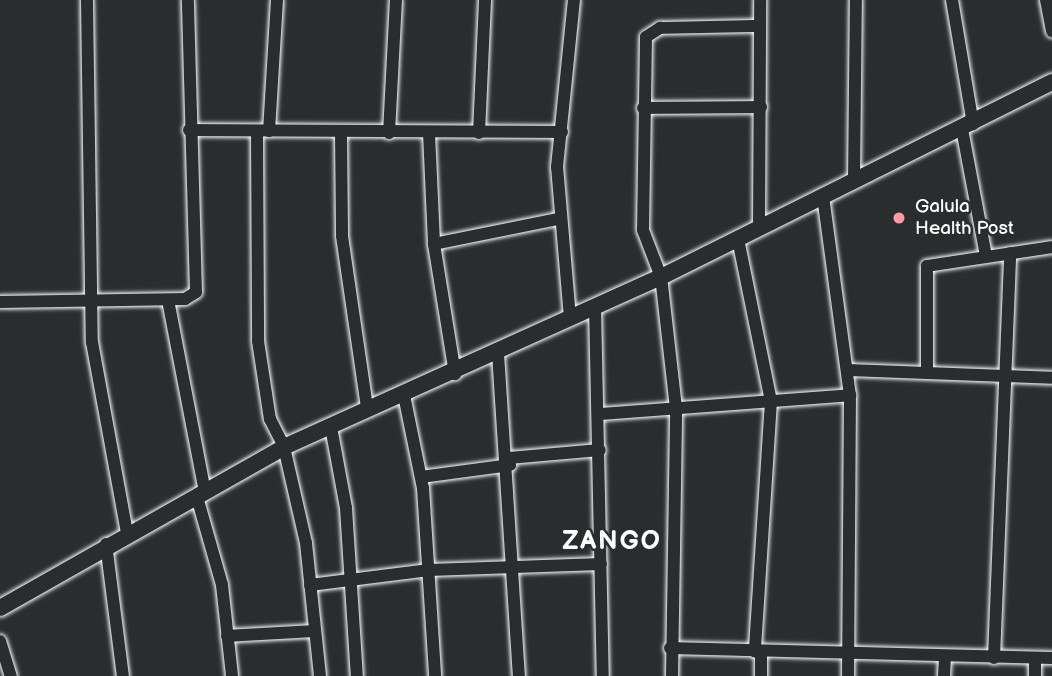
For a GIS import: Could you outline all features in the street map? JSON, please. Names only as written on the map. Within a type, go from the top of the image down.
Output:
[{"type":"street","points":[[87,0],[90,300],[106,435],[127,533]]},
{"type":"street","points":[[0,302],[192,298],[197,286],[189,130],[188,0]]},
{"type":"street","points":[[277,0],[263,131],[258,341],[270,419],[284,447],[310,585],[320,676]]},
{"type":"street","points":[[389,133],[396,0]]},
{"type":"street","points":[[479,133],[485,0]]},
{"type":"street","points":[[570,318],[558,219],[562,132],[574,0]]},
{"type":"street","points":[[759,228],[760,0]]},
{"type":"street","points":[[854,181],[856,0]]},
{"type":"street","points":[[952,0],[986,256]]},
{"type":"street","points":[[1046,0],[1052,32]]},
{"type":"street","points":[[672,676],[670,648],[676,408],[661,277],[643,230],[643,108],[650,29],[760,26]]},
{"type":"street","points":[[0,608],[106,544],[201,495],[284,447],[367,408],[404,396],[455,374],[661,277],[1052,82]]},
{"type":"street","points":[[643,108],[761,107]]},
{"type":"street","points":[[189,130],[341,134],[562,132]]},
{"type":"street","points":[[429,133],[434,244],[455,374]]},
{"type":"street","points":[[341,134],[342,236],[367,408]]},
{"type":"street","points":[[822,197],[850,395],[848,676]]},
{"type":"street","points":[[434,244],[558,219]]},
{"type":"street","points":[[738,239],[771,401],[758,652],[761,676]]},
{"type":"street","points":[[927,373],[927,266],[1052,247]]},
{"type":"street","points":[[995,658],[1010,376],[1010,253]]},
{"type":"street","points":[[167,300],[201,495],[222,585],[232,676]]},
{"type":"street","points":[[595,306],[600,414],[603,676]]},
{"type":"street","points":[[498,353],[509,461],[519,676]]},
{"type":"street","points":[[848,370],[1052,378]]},
{"type":"street","points":[[600,414],[850,395]]},
{"type":"street","points":[[404,396],[421,477],[435,676]]},
{"type":"street","points":[[331,427],[350,581],[356,676]]},
{"type":"street","points":[[421,477],[509,461],[600,450]]},
{"type":"street","points":[[106,544],[123,676]]},
{"type":"street","points":[[310,585],[429,570],[601,564]]},
{"type":"street","points":[[227,636],[313,631]]},
{"type":"street","points":[[0,642],[11,676]]},
{"type":"street","points":[[670,648],[945,658],[1052,658]]},
{"type":"street","points":[[944,676],[945,658]]},
{"type":"street","points":[[1035,658],[1035,676]]},
{"type":"place","name":"Galula Health Post","points":[[899,218]]},
{"type":"district","name":"ZANGO","points":[[612,542]]}]
